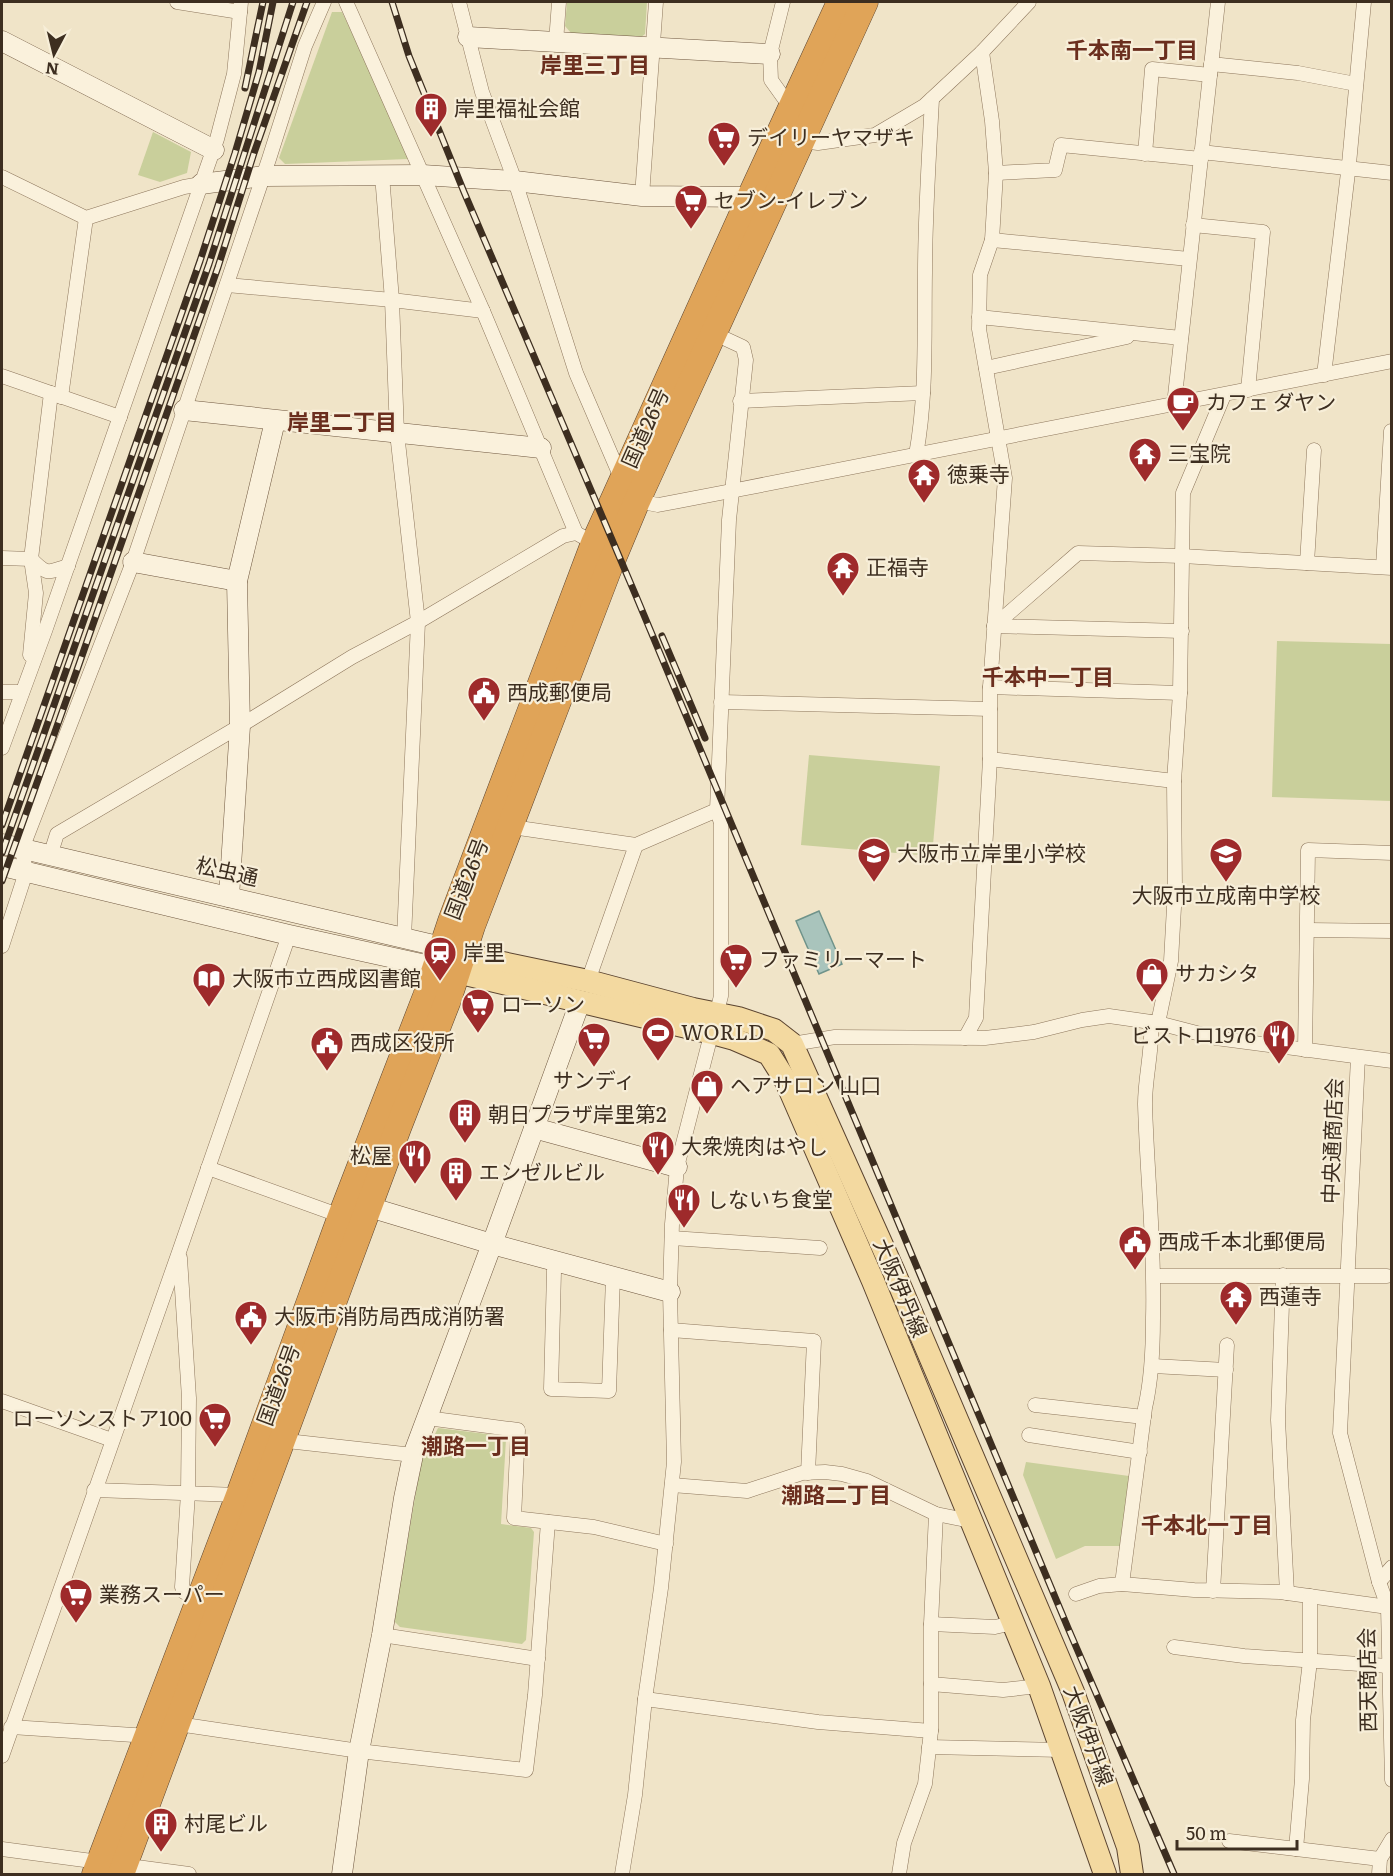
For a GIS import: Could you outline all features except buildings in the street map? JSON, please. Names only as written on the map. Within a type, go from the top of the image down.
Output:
[{"type":"highway","name":"国道26号","points":[[110,1869],[148,1736],[239,1495],[272,1439],[369,1207],[585,538],[622,480],[840,2]]},
{"type":"highway","name":"国道26号","points":[[110,1869],[178,1724],[272,1439],[341,1216],[426,996],[472,926],[512,827],[609,568],[865,2]]},
{"type":"main road","name":"大阪伊丹線","points":[[450,960],[493,961],[584,992],[715,1023],[774,1030],[792,1044],[894,1272],[1072,1692],[1128,1847],[1132,1875]]},
{"type":"main road","name":"大阪伊丹線","points":[[715,1023],[734,1039],[769,1054],[786,1081],[873,1281],[1039,1686],[1105,1875]]},
{"type":"street","points":[[2,748],[214,150],[234,74],[240,7],[177,2]]},
{"type":"street","points":[[2,946],[26,872],[22,849],[133,562],[264,176],[305,45],[324,2]]},
{"type":"street","points":[[346,2],[541,448],[585,538]]},
{"type":"street","points":[[459,2],[482,92],[515,181],[576,373],[622,480]]},
{"type":"street","points":[[556,42],[559,2]]},
{"type":"street","points":[[642,196],[656,2]]},
{"type":"street","points":[[783,2],[770,54],[771,80],[791,108]]},
{"type":"street","points":[[802,141],[818,142],[875,135],[924,106],[982,52],[1029,2]]},
{"type":"street","points":[[1174,405],[1218,2]]},
{"type":"street","points":[[1324,375],[1349,168],[1364,2]]},
{"type":"street","points":[[468,37],[770,54]]},
{"type":"street","points":[[2,40],[214,150]]},
{"type":"street","points":[[965,1038],[976,1018],[990,759],[990,687],[1005,478],[979,329],[980,275],[992,240],[996,173],[992,121],[982,52]]},
{"type":"street","points":[[1145,154],[1152,69],[1298,73],[1356,84]]},
{"type":"street","points":[[916,455],[921,430],[923,393],[925,244],[932,99]]},
{"type":"street","points":[[996,173],[1055,170],[1061,145],[1145,154],[1201,156],[1392,173]]},
{"type":"street","points":[[2,177],[86,218],[184,187],[264,176],[423,175],[515,181],[642,196],[750,196]]},
{"type":"street","points":[[382,176],[392,300],[397,434],[418,622],[404,938]]},
{"type":"street","points":[[28,675],[36,593],[31,559],[86,218]]},
{"type":"street","points":[[1193,225],[1263,232],[1248,390]]},
{"type":"street","points":[[992,240],[1190,259]]},
{"type":"street","points":[[227,285],[483,311]]},
{"type":"street","points":[[979,317],[1181,338]]},
{"type":"street","points":[[622,1875],[635,1795],[674,1462],[670,1292],[677,1167],[721,996],[721,823],[717,810],[721,702],[731,491],[746,360],[743,347],[715,334]]},
{"type":"street","points":[[986,368],[1138,334]]},
{"type":"street","points":[[638,501],[658,505],[1392,361]]},
{"type":"street","points":[[2,376],[120,417]]},
{"type":"street","points":[[740,401],[923,393]]},
{"type":"street","points":[[1122,1584],[1153,1366],[1154,1276],[1145,1101],[1155,1022],[1171,961],[1175,889],[1174,781],[1182,631],[1183,493],[1224,395]]},
{"type":"street","points":[[184,410],[541,448]]},
{"type":"street","points":[[230,897],[240,726],[237,581],[275,421]]},
{"type":"street","points":[[994,626],[1078,553],[1388,567],[1391,431]]},
{"type":"street","points":[[1307,563],[1314,450]]},
{"type":"street","points":[[50,856],[57,834],[352,657],[418,622],[563,536],[585,538]]},
{"type":"street","points":[[2,558],[31,559],[43,571],[51,572],[68,566]]},
{"type":"street","points":[[133,562],[237,581]]},
{"type":"street","points":[[994,626],[1182,631]]},
{"type":"street","points":[[990,687],[1180,693]]},
{"type":"street","points":[[2,692],[22,692]]},
{"type":"street","points":[[721,702],[990,709]]},
{"type":"street","points":[[990,759],[1174,781]]},
{"type":"street","points":[[512,827],[636,845],[717,810]]},
{"type":"street","name":"松虫通","points":[[2,844],[404,938],[450,960]]},
{"type":"street","points":[[342,1875],[358,1751],[382,1635],[412,1455],[492,1244],[636,845]]},
{"type":"street","points":[[1305,1050],[1308,850],[1392,853]]},
{"type":"street","points":[[2,866],[289,935],[450,960]]},
{"type":"street","points":[[1308,930],[1392,931]]},
{"type":"street","points":[[2,1756],[289,935]]},
{"type":"street","points":[[792,1044],[835,1037],[985,1038],[1034,1032],[1109,1016],[1155,1022],[1215,1038],[1392,1061]]},
{"type":"street","name":"中央通商店会","points":[[1358,1057],[1340,1433],[1379,1582]]},
{"type":"street","points":[[534,1128],[677,1167]]},
{"type":"street","points":[[208,1168],[341,1216]]},
{"type":"street","points":[[369,1207],[492,1244],[670,1292]]},
{"type":"street","points":[[672,1238],[820,1248]]},
{"type":"street","points":[[179,1252],[189,1398],[188,1493],[182,1587],[184,1592]]},
{"type":"street","points":[[555,1261],[551,1389],[609,1391],[613,1277]]},
{"type":"street","points":[[1283,1275],[1278,1420],[1287,1593]]},
{"type":"street","points":[[1154,1276],[1387,1276]]},
{"type":"street","points":[[671,1330],[814,1341],[808,1473]]},
{"type":"street","points":[[1213,1591],[1227,1345]]},
{"type":"street","points":[[1153,1366],[1226,1371]]},
{"type":"street","points":[[2,1401],[112,1440]]},
{"type":"street","points":[[1035,1405],[1144,1417]]},
{"type":"street","points":[[427,1418],[518,1430],[514,1518],[594,1527],[666,1544]]},
{"type":"street","points":[[1029,1435],[1140,1452]]},
{"type":"street","points":[[272,1439],[412,1455]]},
{"type":"street","points":[[672,1485],[747,1491],[808,1473],[842,1474],[867,1481],[936,1514],[971,1521]]},
{"type":"street","points":[[94,1490],[239,1495]]},
{"type":"street","points":[[899,1875],[904,1843],[925,1784],[931,1731],[931,1624],[936,1514]]},
{"type":"street","points":[[178,1724],[358,1751],[526,1770],[538,1659],[548,1522]]},
{"type":"street","points":[[1379,1582],[1392,1568]]},
{"type":"street","name":"西天商店会","points":[[1379,1582],[1388,1606],[1392,1780]]},
{"type":"street","points":[[1076,1594],[1100,1586],[1122,1584],[1174,1589],[1287,1593],[1388,1606]]},
{"type":"street","points":[[1291,1848],[1302,1779],[1304,1720],[1310,1661],[1310,1596]]},
{"type":"street","points":[[931,1624],[995,1627],[1013,1623]]},
{"type":"street","points":[[382,1635],[538,1659]]},
{"type":"street","points":[[1174,1647],[1244,1656],[1388,1666]]},
{"type":"street","points":[[931,1684],[1003,1690],[1039,1686]]},
{"type":"street","points":[[645,1699],[800,1720],[931,1731]]},
{"type":"street","points":[[11,1727],[148,1736]]},
{"type":"street","points":[[929,1747],[1062,1750]]},
{"type":"street","points":[[1378,1875],[1380,1859],[1392,1839]]},
{"type":"street","points":[[1229,1841],[1380,1859]]},
{"type":"street","points":[[2,1849],[110,1869],[189,1875]]},
{"type":"green space","points":[[567,2],[647,2],[645,34],[640,38],[571,33],[565,26]]},
{"type":"green space","points":[[332,12],[342,12],[408,151],[408,159],[285,164],[279,158]]},
{"type":"green space","points":[[153,132],[191,152],[187,173],[160,182],[138,175]]},
{"type":"green space","points":[[1277,641],[1391,644],[1391,801],[1272,797]]},
{"type":"green space","points":[[809,755],[940,766],[932,856],[801,845]]},
{"type":"green space","points":[[438,1428],[503,1436],[506,1439],[501,1524],[531,1528],[534,1532],[526,1640],[522,1644],[400,1627],[394,1621],[421,1462]]},
{"type":"green space","points":[[1026,1462],[1129,1476],[1122,1546],[1085,1546],[1056,1559],[1023,1475]]},
{"type":"water","points":[[819,911],[842,964],[819,974],[796,921]]},
{"type":"railway","points":[[245,88],[263,2]]},
{"type":"railway","points":[[2,825],[200,261],[259,72],[273,2]]},
{"type":"railway","points":[[2,853],[209,264],[293,2]]},
{"type":"railway","points":[[2,881],[218,267],[254,153],[307,2]]},
{"type":"railway","points":[[392,2],[409,56],[464,192],[636,596],[1068,1628],[1174,1874]]},
{"type":"railway","points":[[662,636],[705,738]]},
{"type":"place","name":"岸里福祉会館","points":[[431,138]]},
{"type":"place","name":"デイリーヤマザキ","points":[[724,167]]},
{"type":"place","name":"セブン-イレブン","points":[[691,230]]},
{"type":"place","name":"カフェ ダヤン","points":[[1183,432]]},
{"type":"place","name":"三宝院","points":[[1145,483]]},
{"type":"place","name":"徳乗寺","points":[[924,504]]},
{"type":"place","name":"正福寺","points":[[843,597]]},
{"type":"place","name":"西成郵便局","points":[[484,722]]},
{"type":"place","name":"大阪市立岸里小学校","points":[[874,883]]},
{"type":"place","name":"大阪市立成南中学校","points":[[1226,883]]},
{"type":"place","name":"岸里","points":[[440,982]]},
{"type":"place","name":"ファミリーマート","points":[[736,989]]},
{"type":"place","name":"サカシタ","points":[[1152,1003]]},
{"type":"place","name":"大阪市立西成図書館","points":[[209,1008]]},
{"type":"place","name":"ローソン","points":[[478,1034]]},
{"type":"place","name":"WORLD","points":[[658,1062]]},
{"type":"place","name":"ビストロ1976","points":[[1279,1065]]},
{"type":"place","name":"サンディ","points":[[594,1068]]},
{"type":"place","name":"西成区役所","points":[[327,1072]]},
{"type":"place","name":"ヘアサロン 山口","points":[[707,1115]]},
{"type":"place","name":"朝日プラザ岸里第2","points":[[465,1144]]},
{"type":"place","name":"大衆焼肉はやし","points":[[658,1176]]},
{"type":"place","name":"松屋","points":[[415,1185]]},
{"type":"place","name":"エンゼルビル","points":[[456,1202]]},
{"type":"place","name":"しないち食堂","points":[[684,1229]]},
{"type":"place","name":"西成千本北郵便局","points":[[1135,1271]]},
{"type":"place","name":"西蓮寺","points":[[1236,1326]]},
{"type":"place","name":"大阪市消防局西成消防署","points":[[251,1346]]},
{"type":"place","name":"ローソンストア100","points":[[215,1448]]},
{"type":"place","name":"業務スーパー","points":[[76,1624]]},
{"type":"place","name":"村尾ビル","points":[[161,1853]]},
{"type":"district","name":"千本南一丁目","points":[[1132,50]]},
{"type":"district","name":"岸里三丁目","points":[[595,65]]},
{"type":"district","name":"岸里二丁目","points":[[342,422]]},
{"type":"district","name":"千本中一丁目","points":[[1048,677]]},
{"type":"district","name":"潮路一丁目","points":[[476,1446]]},
{"type":"district","name":"潮路二丁目","points":[[836,1495]]},
{"type":"district","name":"千本北一丁目","points":[[1207,1525]]}]
